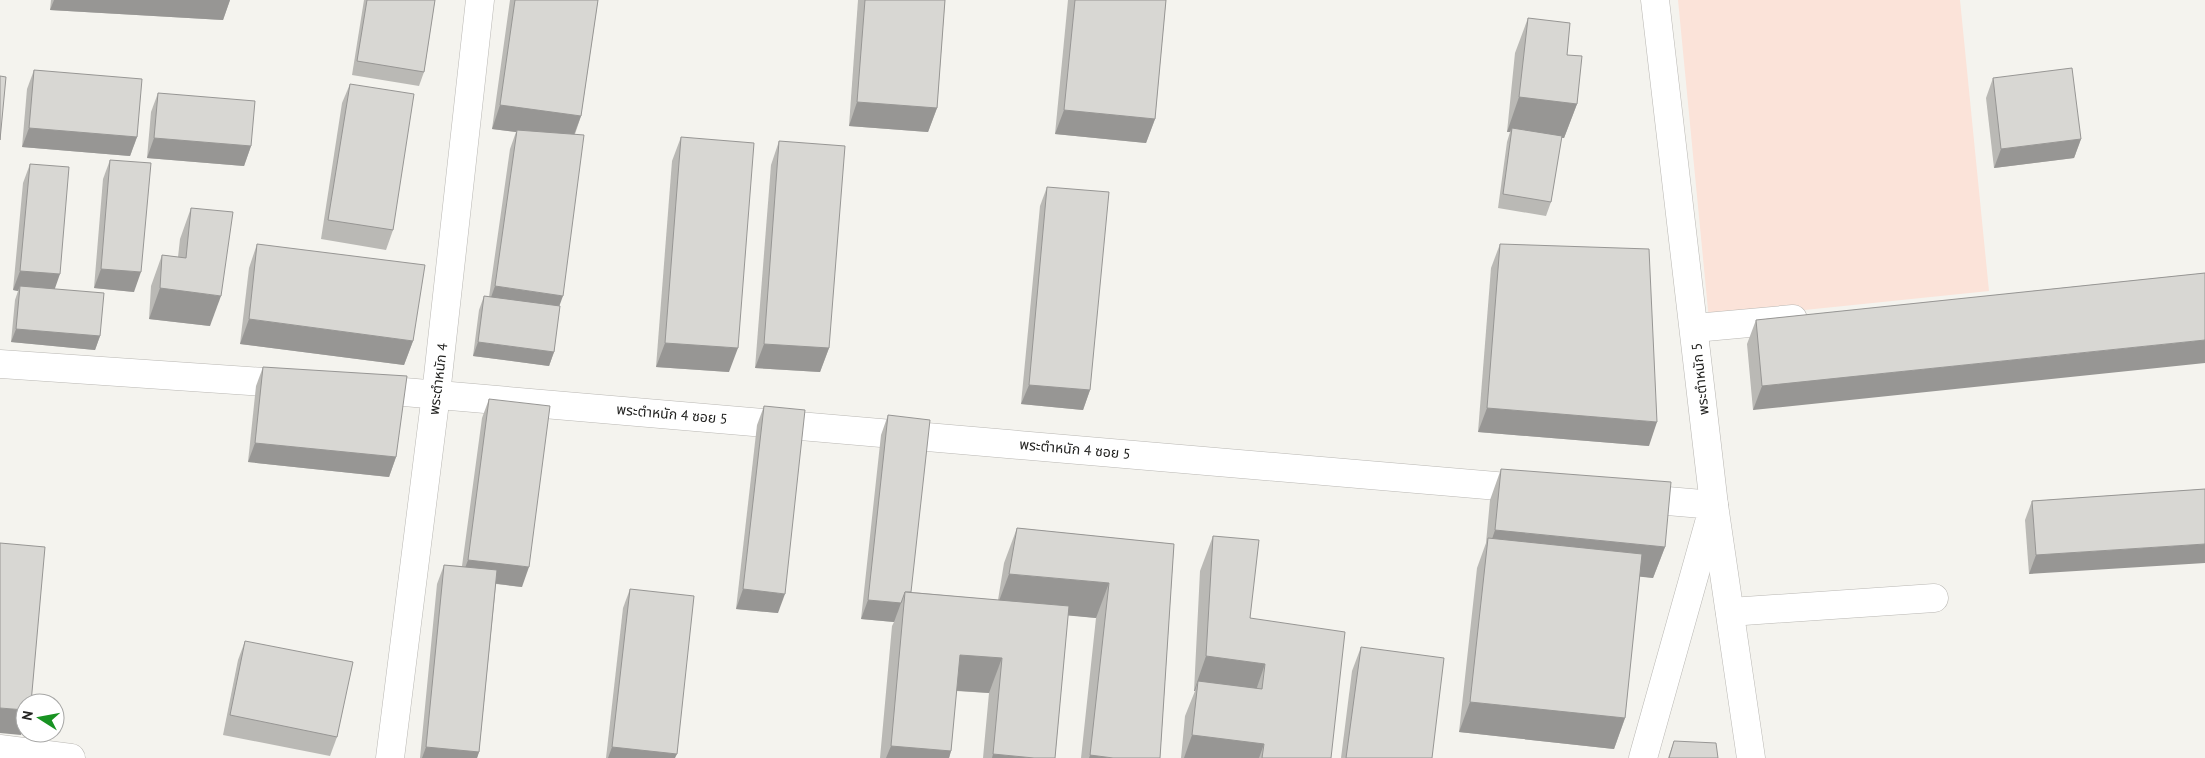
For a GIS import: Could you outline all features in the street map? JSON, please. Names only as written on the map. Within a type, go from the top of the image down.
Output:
[{"type":"street","name":"พระตำหนัก 4","points":[[390,758],[436,394],[480,0]]},
{"type":"street","name":"พระตำหนัก 5","points":[[1655,0],[1695,328],[1714,505],[1751,758]]},
{"type":"street","points":[[1695,328],[1822,317]]},
{"type":"street","points":[[0,364],[320,386]]},
{"type":"street","name":"พระตำหนัก 4 ซอย 5","points":[[349,388],[1556,491]]},
{"type":"street","points":[[1605,495],[1714,505],[1643,758]]},
{"type":"street","points":[[1730,612],[1934,598]]},
{"type":"street","points":[[0,749],[72,758]]},
{"type":"shaded area","points":[[1678,0],[1960,0],[1989,291],[1709,320]]},
{"type":"building","points":[[367,0],[435,0],[424,72],[357,61]]},
{"type":"building","points":[[515,0],[598,0],[581,116],[500,105]]},
{"type":"building","points":[[865,0],[945,0],[937,108],[857,102]]},
{"type":"building","points":[[1075,0],[1166,0],[1155,119],[1064,110]]},
{"type":"building","points":[[1528,18],[1570,23],[1567,55],[1582,56],[1577,104],[1519,97]]},
{"type":"building","points":[[2072,68],[2081,139],[2001,149],[1993,78]]},
{"type":"building","points":[[34,70],[142,79],[137,137],[29,128]]},
{"type":"building","points":[[0,76],[6,77],[0,140]]},
{"type":"building","points":[[350,84],[414,94],[393,230],[328,220]]},
{"type":"building","points":[[158,93],[255,101],[251,146],[154,138]]},
{"type":"building","points":[[1512,128],[1562,136],[1551,202],[1503,194]]},
{"type":"building","points":[[517,130],[584,135],[563,296],[495,286]]},
{"type":"building","points":[[681,137],[754,143],[738,348],[665,343]]},
{"type":"building","points":[[779,141],[845,146],[829,348],[764,344]]},
{"type":"building","points":[[110,160],[151,163],[141,272],[101,269]]},
{"type":"building","points":[[30,164],[69,167],[60,274],[20,271]]},
{"type":"building","points":[[1047,187],[1109,192],[1090,390],[1029,385]]},
{"type":"building","points":[[191,208],[233,212],[221,296],[160,288],[162,255],[186,258]]},
{"type":"building","points":[[257,244],[425,265],[413,341],[249,319]]},
{"type":"building","points":[[1500,244],[1649,249],[1657,422],[1487,408]]},
{"type":"building","points":[[2205,273],[2205,340],[1762,386],[1756,320]]},
{"type":"building","points":[[20,286],[104,293],[100,336],[16,329]]},
{"type":"building","points":[[484,296],[560,306],[554,352],[478,342]]},
{"type":"building","points":[[263,367],[407,376],[396,457],[255,443]]},
{"type":"building","points":[[489,399],[550,406],[529,567],[468,560]]},
{"type":"building","points":[[764,406],[805,410],[785,594],[743,589]]},
{"type":"building","points":[[888,415],[930,420],[911,592],[905,592],[901,603],[868,600]]},
{"type":"building","points":[[1501,469],[1671,482],[1665,547],[1495,530]]},
{"type":"building","points":[[2205,489],[2205,544],[2036,555],[2032,501]]},
{"type":"building","points":[[1017,528],[1174,544],[1160,758],[1113,758],[1090,755],[1109,583],[1009,574]]},
{"type":"building","points":[[1213,536],[1259,540],[1250,618],[1345,632],[1331,758],[1262,758],[1264,744],[1192,735],[1198,681],[1262,689],[1265,664],[1206,656]]},
{"type":"building","points":[[1488,538],[1642,554],[1625,718],[1470,702]]},
{"type":"building","points":[[0,543],[45,547],[32,693],[15,693],[15,709],[0,708]]},
{"type":"building","points":[[444,565],[497,570],[479,752],[426,747]]},
{"type":"building","points":[[630,589],[694,596],[677,754],[612,747]]},
{"type":"building","points":[[905,592],[1069,606],[1055,758],[993,754],[1002,658],[960,655],[951,751],[891,746]]},
{"type":"building","points":[[245,641],[353,662],[337,737],[230,715]]},
{"type":"building","points":[[1361,647],[1444,658],[1432,758],[1346,758]]},
{"type":"building","points":[[1674,741],[1716,743],[1718,758],[1669,758]]}]
